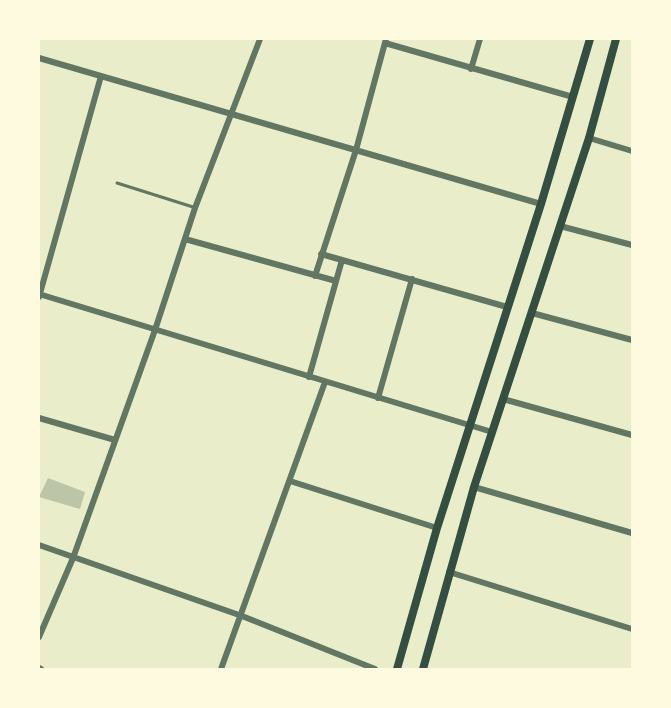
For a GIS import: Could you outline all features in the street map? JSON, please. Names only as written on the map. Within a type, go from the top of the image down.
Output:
[{"type":"main road","points":[[397,669],[437,528],[541,204],[590,39]]},
{"type":"main road","points":[[423,669],[448,572],[474,487],[588,138],[616,39]]},
{"type":"street","points":[[39,637],[73,558],[155,330],[195,208],[260,39]]},
{"type":"street","points":[[471,69],[480,39]]},
{"type":"street","points":[[315,276],[356,150],[386,41],[471,69],[573,97]]},
{"type":"street","points":[[39,58],[541,204]]},
{"type":"street","points":[[101,76],[39,295],[492,432]]},
{"type":"street","points":[[588,138],[632,151]]},
{"type":"street","points":[[560,226],[632,245]]},
{"type":"street","points":[[185,239],[336,281]]},
{"type":"street","points":[[321,254],[507,307]]},
{"type":"street","points":[[309,377],[342,260]]},
{"type":"street","points":[[378,398],[412,279]]},
{"type":"street","points":[[532,313],[632,340]]},
{"type":"street","points":[[221,669],[325,382]]},
{"type":"street","points":[[503,399],[632,435]]},
{"type":"street","points":[[39,418],[115,440]]},
{"type":"street","points":[[290,482],[437,528]]},
{"type":"street","points":[[474,487],[632,533]]},
{"type":"street","points":[[39,545],[242,616],[375,669]]},
{"type":"street","points":[[448,572],[632,629]]},
{"type":"lane","points":[[117,183],[195,208]]},
{"type":"building","points":[[48,478],[85,492],[80,509],[39,497]]}]
